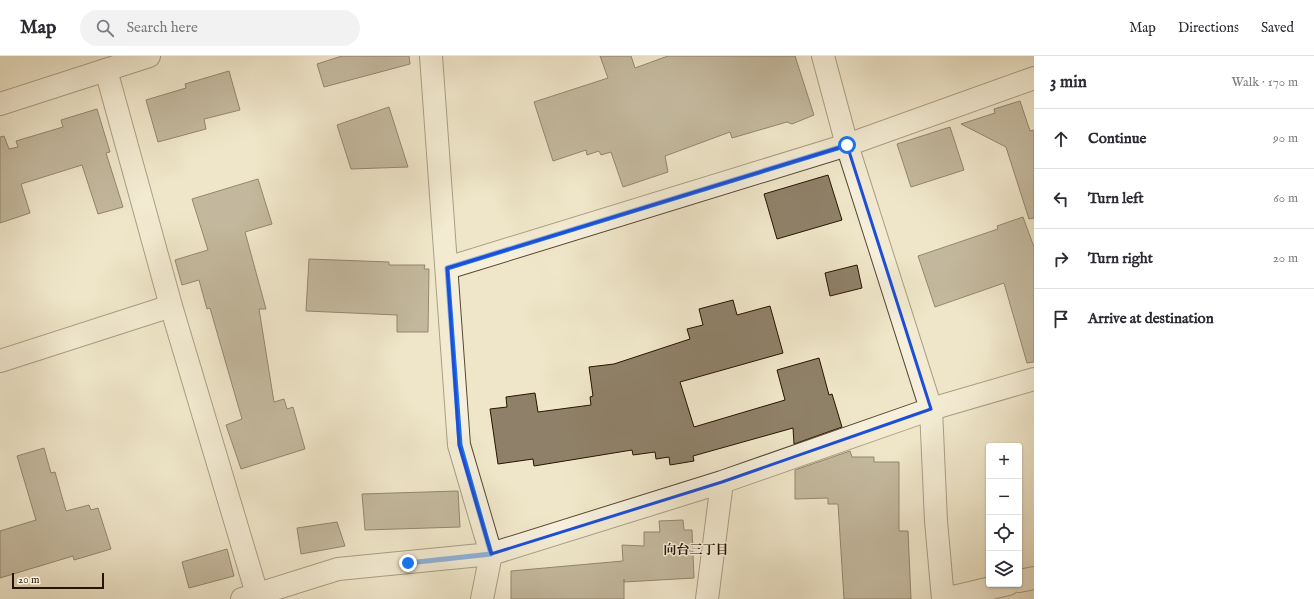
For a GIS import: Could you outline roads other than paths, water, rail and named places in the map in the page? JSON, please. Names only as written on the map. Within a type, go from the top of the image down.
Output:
[{"type":"street","points":[[0,104],[149,56]]},
{"type":"street","points":[[431,56],[460,445],[491,554],[482,599]]},
{"type":"street","points":[[823,56],[847,145],[931,409],[936,521],[944,599],[995,587]]},
{"type":"street","points":[[106,70],[250,597],[338,569],[491,554],[722,482],[931,409],[1034,379]]},
{"type":"street","points":[[447,268],[847,145],[1034,78]]},
{"type":"street","points":[[0,361],[171,306]]},
{"type":"street","points":[[707,599],[722,482]]},
{"type":"street","points":[[1022,581],[1034,578]]},
{"type":"district","name":"向台三丁目","points":[[696,549]]}]
